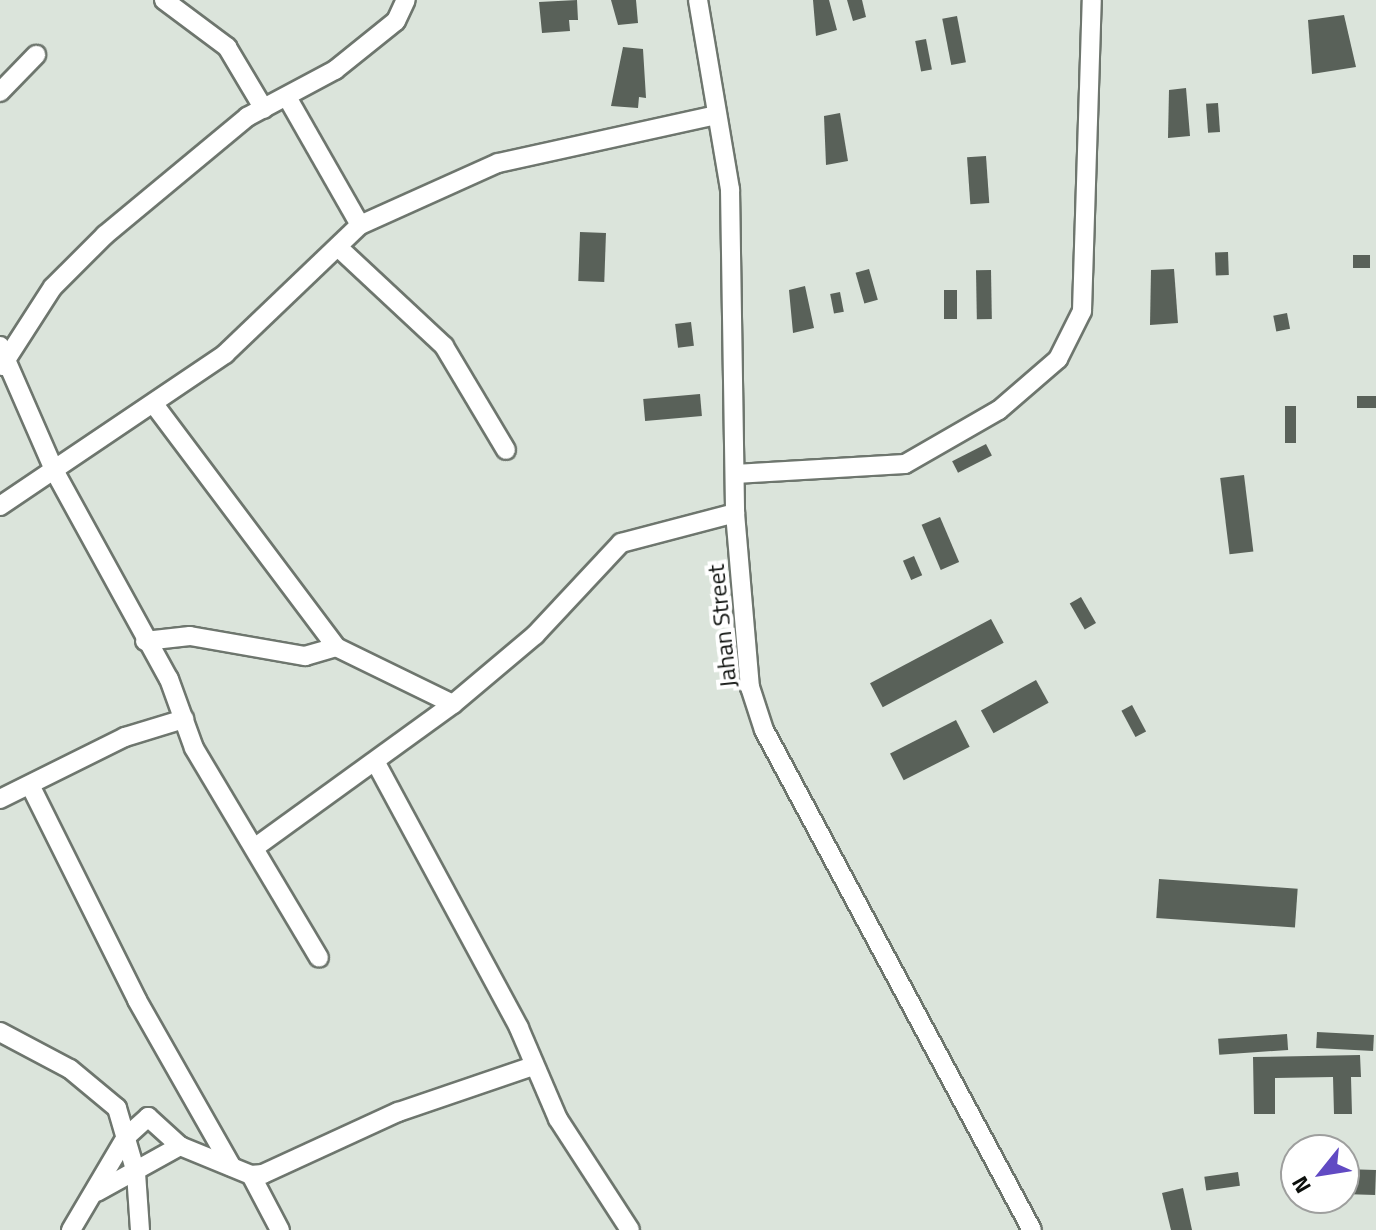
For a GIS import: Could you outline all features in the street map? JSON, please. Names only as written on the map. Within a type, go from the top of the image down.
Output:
[{"type":"street","points":[[164,0],[227,47],[264,109]]},
{"type":"street","points":[[319,958],[257,846],[223,800],[113,571],[55,472],[3,359],[53,287],[105,235],[194,155],[384,32],[404,13],[406,0]]},
{"type":"street","name":"Jahan Street","points":[[698,0],[730,189],[735,513],[750,687],[764,730],[1032,1230]]},
{"type":"street","points":[[735,474],[905,464],[999,410],[1058,359],[1082,311],[1092,0]]},
{"type":"street","points":[[0,92],[36,55]]},
{"type":"street","points":[[287,97],[360,225]]},
{"type":"street","points":[[0,506],[156,407],[256,330],[360,225],[498,163],[717,115]]},
{"type":"street","points":[[339,248],[444,346],[506,450]]},
{"type":"street","points":[[156,407],[336,647],[453,704]]},
{"type":"street","points":[[257,846],[376,763],[453,704],[535,635],[621,543],[735,513]]},
{"type":"street","points":[[145,641],[190,636],[305,656],[336,647]]},
{"type":"street","points":[[0,799],[31,787],[125,737],[184,719]]},
{"type":"street","points":[[376,763],[519,1028],[533,1066],[589,1175],[630,1230]]},
{"type":"street","points":[[31,787],[137,1000],[232,1167]]},
{"type":"street","points":[[0,1032],[98,1088],[117,1108],[136,1173],[140,1230]]},
{"type":"street","points":[[251,1175],[303,1159],[398,1112],[533,1066]]},
{"type":"street","points":[[71,1230],[97,1192],[126,1137],[148,1117],[180,1146],[251,1175],[280,1230]]},
{"type":"street","points":[[97,1192],[180,1146]]},
{"type":"building","points":[[577,0],[578,20],[569,20],[570,31],[542,33],[539,2]]},
{"type":"building","points":[[611,0],[636,0],[638,23],[618,25]]},
{"type":"building","points":[[813,0],[829,0],[837,30],[816,36]]},
{"type":"building","points":[[847,0],[862,0],[866,17],[853,21]]},
{"type":"building","points":[[1344,15],[1356,67],[1312,74],[1308,20]]},
{"type":"building","points":[[957,16],[966,62],[951,65],[942,19]]},
{"type":"building","points":[[926,39],[932,69],[921,72],[915,41]]},
{"type":"building","points":[[623,47],[643,49],[646,98],[639,97],[638,108],[611,106]]},
{"type":"building","points":[[1186,88],[1190,136],[1168,138],[1169,90]]},
{"type":"building","points":[[1218,103],[1220,132],[1208,133],[1206,104]]},
{"type":"building","points":[[840,113],[848,161],[826,165],[824,116]]},
{"type":"building","points":[[986,156],[989,203],[970,204],[967,157]]},
{"type":"building","points":[[580,232],[606,233],[604,282],[578,281]]},
{"type":"building","points":[[1215,252],[1228,252],[1229,275],[1216,275]]},
{"type":"building","points":[[1353,255],[1370,255],[1370,268],[1353,268]]},
{"type":"building","points":[[869,269],[878,300],[864,304],[856,273]]},
{"type":"building","points":[[1174,269],[1178,323],[1150,325],[1151,270]]},
{"type":"building","points":[[976,270],[991,270],[992,319],[977,319]]},
{"type":"building","points":[[805,286],[814,328],[793,333],[789,290]]},
{"type":"building","points":[[944,290],[957,290],[957,319],[944,319]]},
{"type":"building","points":[[840,292],[844,312],[834,314],[830,294]]},
{"type":"building","points":[[1287,313],[1290,329],[1276,331],[1273,316]]},
{"type":"building","points":[[691,322],[694,346],[678,348],[675,324]]},
{"type":"building","points":[[700,394],[702,416],[645,421],[643,399]]},
{"type":"building","points":[[1357,396],[1376,396],[1376,408],[1357,408]]},
{"type":"building","points":[[1285,406],[1296,406],[1296,443],[1285,443]]},
{"type":"building","points":[[986,444],[992,456],[958,473],[952,461]]},
{"type":"building","points":[[1244,475],[1253,551],[1230,554],[1220,478]]},
{"type":"building","points":[[940,517],[959,562],[941,570],[922,525]]},
{"type":"building","points":[[914,556],[922,575],[911,580],[903,561]]},
{"type":"building","points":[[1081,597],[1096,623],[1085,629],[1070,604]]},
{"type":"building","points":[[991,619],[1004,643],[883,707],[870,683]]},
{"type":"building","points":[[1036,680],[1049,703],[994,733],[981,711]]},
{"type":"building","points":[[1132,705],[1146,731],[1135,737],[1121,711]]},
{"type":"building","points":[[956,720],[970,747],[904,780],[890,754]]},
{"type":"building","points":[[1159,879],[1298,889],[1295,928],[1156,918]]},
{"type":"building","points":[[1317,1032],[1374,1035],[1373,1051],[1316,1048]]},
{"type":"building","points":[[1287,1034],[1288,1050],[1219,1055],[1218,1039]]},
{"type":"building","points":[[1360,1055],[1361,1077],[1351,1077],[1352,1114],[1334,1114],[1333,1077],[1275,1078],[1275,1114],[1254,1114],[1253,1057]]},
{"type":"building","points":[[1360,1170],[1376,1170],[1375,1195],[1360,1195]]},
{"type":"building","points":[[1238,1172],[1240,1186],[1206,1191],[1204,1177]]},
{"type":"building","points":[[1183,1188],[1192,1230],[1171,1230],[1162,1193]]}]
